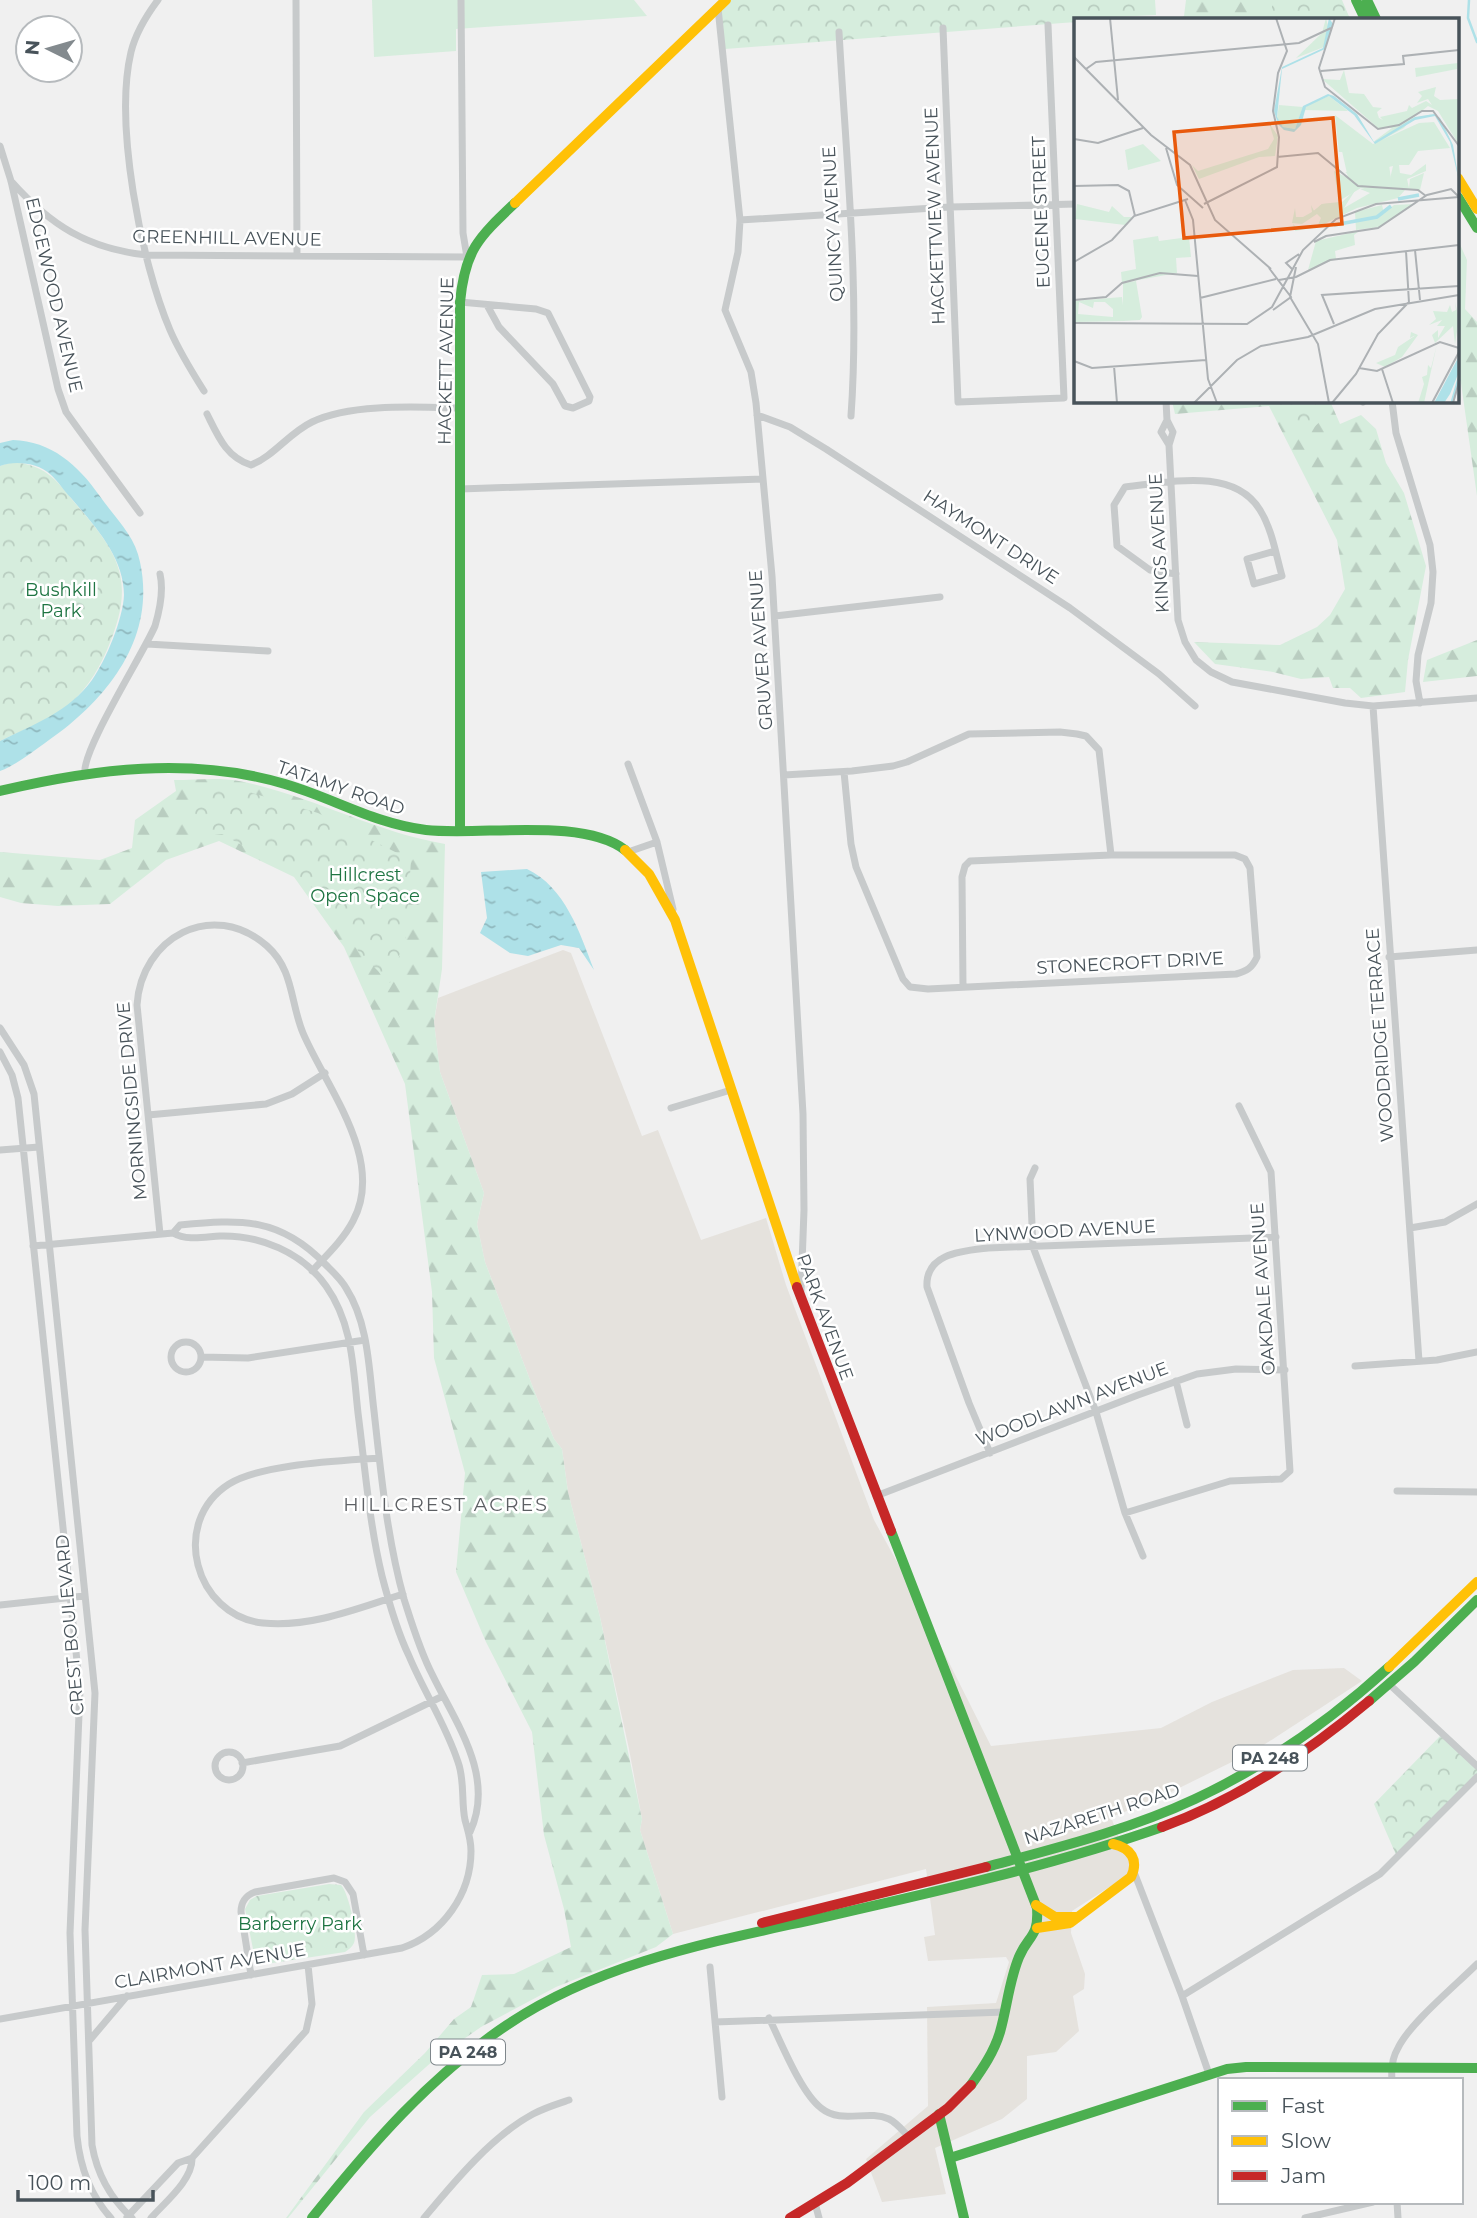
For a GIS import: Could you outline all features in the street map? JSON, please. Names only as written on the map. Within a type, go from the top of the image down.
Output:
[{"type":"main road","points":[[1356,0],[1365,18]]},
{"type":"main road","points":[[1367,0],[1376,18]]},
{"type":"main road","name":"HACKETT AVENUE","points":[[460,831],[460,302],[467,257],[482,234],[722,4]]},
{"type":"main road","points":[[1460,181],[1477,209]]},
{"type":"main road","points":[[1460,200],[1477,228]]},
{"type":"main road","name":"TATAMY ROAD","points":[[0,791],[85,774],[154,769],[237,773],[287,784],[404,827],[460,831],[566,831],[597,836],[628,852],[653,878],[675,920]]},
{"type":"main road","name":"PARK AVENUE","points":[[675,920],[801,1299],[1019,1859],[1035,1902],[1037,1928]]},
{"type":"main road","name":"NAZARETH ROAD","points":[[312,2218],[402,2111],[440,2075],[482,2041],[515,2019],[576,1986],[625,1966],[762,1923],[1019,1859],[1133,1823],[1208,1793],[1250,1771],[1311,1731],[1381,1676],[1477,1582]]},
{"type":"main road","name":"NAZARETH ROAD","points":[[672,1951],[1023,1870],[1174,1822],[1214,1805],[1256,1782],[1318,1741],[1389,1684],[1477,1600]]},
{"type":"main road","points":[[790,2218],[909,2137],[966,2091],[982,2070],[997,2041],[1020,1952],[1034,1936],[1037,1928],[1067,1924],[1134,1872],[1135,1861],[1130,1851],[1121,1845],[1108,1844]]},
{"type":"main road","points":[[1035,1902],[1054,1917],[1080,1915]]},
{"type":"main road","points":[[950,2158],[1209,2074],[1245,2067],[1477,2067]]},
{"type":"main road","points":[[939,2114],[964,2218]]},
{"type":"street","points":[[158,0],[142,21],[131,50],[126,81],[127,148],[147,255],[170,330],[204,391]]},
{"type":"street","points":[[296,0],[297,255]]},
{"type":"street","points":[[461,0],[463,233],[467,257]]},
{"type":"street","name":"GRUVER AVENUE","points":[[722,4],[740,220],[738,252],[724,310],[751,372],[775,616],[803,1114],[801,1299]]},
{"type":"street","name":"EUGENE STREET","points":[[958,402],[1064,398],[1048,24]]},
{"type":"street","name":"HACKETTVIEW AVENUE","points":[[943,28],[958,402]]},
{"type":"street","name":"QUINCY AVENUE","points":[[839,32],[854,367],[851,416]]},
{"type":"street","name":"EDGEWOOD AVENUE","points":[[0,146],[11,181],[58,389],[66,411],[140,513]]},
{"type":"street","name":"GREENHILL AVENUE","points":[[11,181],[39,211],[72,233],[103,247],[147,255],[467,257]]},
{"type":"street","points":[[740,220],[950,207],[1074,204]]},
{"type":"street","points":[[460,302],[536,309],[548,313],[590,397],[589,401],[573,408],[565,406],[553,384],[499,327],[488,305]]},
{"type":"street","name":"KINGS AVENUE","points":[[1166,402],[1167,419],[1173,432],[1168,445],[1181,631],[1196,660],[1211,673],[1232,682],[1345,703],[1373,706],[1477,698]]},
{"type":"street","points":[[1392,402],[1396,433],[1430,545],[1433,572],[1431,603],[1418,655],[1416,681],[1420,703]]},
{"type":"street","points":[[207,414],[231,455],[251,465],[261,461],[295,431],[328,415],[396,406],[461,408]]},
{"type":"street","name":"HAYMONT DRIVE","points":[[757,415],[790,427],[826,449],[1059,600],[1116,641],[1195,706]]},
{"type":"street","points":[[460,489],[763,479]]},
{"type":"street","points":[[1176,574],[1150,570],[1117,546],[1114,505],[1125,487],[1171,482],[1222,483],[1244,493],[1261,511],[1275,551],[1282,576],[1254,584],[1247,559],[1275,551]]},
{"type":"street","points":[[85,774],[85,763],[97,735],[147,644],[160,609],[160,574]]},
{"type":"street","points":[[775,616],[940,597]]},
{"type":"street","points":[[147,644],[268,651]]},
{"type":"street","name":"WOODRIDGE TERRACE","points":[[1373,706],[1419,1361]]},
{"type":"street","points":[[785,775],[844,772],[906,762],[969,734],[1060,732],[1086,736],[1099,750],[1111,855],[980,860],[965,866],[962,877],[963,987]]},
{"type":"street","name":"PARK AVENUE","points":[[628,764],[657,842],[675,920]]},
{"type":"street","name":"STONECROFT DRIVE","points":[[844,772],[856,867],[903,979],[911,987],[1236,974],[1253,966],[1256,957],[1252,877],[1245,859],[1235,855],[1111,855]]},
{"type":"street","points":[[628,852],[657,842]]},
{"type":"street","name":"MORNINGSIDE DRIVE","points":[[160,1234],[137,1005],[139,986],[144,970],[161,946],[177,934],[194,928],[221,925],[238,929],[257,939],[275,955],[289,979],[302,1030],[325,1073],[357,1147],[362,1177],[359,1205],[341,1240],[312,1270]]},
{"type":"street","points":[[1390,957],[1477,950]]},
{"type":"street","name":"CREST BOULEVARD","points":[[0,1028],[29,1077],[34,1094],[95,1693],[85,1930],[94,2155],[108,2190],[130,2217]]},
{"type":"street","name":"CREST BOULEVARD","points":[[0,1052],[17,1091],[80,1705],[70,1913],[79,2156],[91,2189],[111,2218]]},
{"type":"street","points":[[148,1115],[266,1104],[292,1094],[325,1073]]},
{"type":"street","points":[[671,1108],[731,1090]]},
{"type":"street","name":"OAKDALE AVENUE","points":[[1125,1513],[1230,1481],[1281,1479],[1290,1471],[1271,1172],[1239,1106]]},
{"type":"street","points":[[0,1150],[39,1147]]},
{"type":"street","points":[[1035,1168],[1030,1179],[1033,1247],[1096,1412],[1125,1513],[1143,1556]]},
{"type":"street","points":[[1410,1228],[1445,1222],[1477,1204]]},
{"type":"street","name":"CLAIRMONT AVENUE","points":[[0,2019],[411,1945],[433,1931],[446,1918],[460,1897],[469,1872],[470,1832],[478,1801],[476,1770],[466,1739],[424,1656],[403,1594],[388,1525],[365,1340],[353,1300],[346,1287],[322,1261],[291,1236],[257,1223],[225,1221],[180,1225],[173,1233]]},
{"type":"street","name":"CLAIRMONT AVENUE","points":[[33,1246],[173,1233],[182,1238],[233,1237],[263,1242],[287,1252],[312,1270],[326,1286],[347,1326],[375,1539],[389,1599],[402,1640],[458,1761],[465,1821],[470,1832]]},
{"type":"street","name":"LYNWOOD AVENUE","points":[[990,1452],[927,1287],[929,1271],[936,1262],[946,1256],[971,1250],[1276,1237]]},
{"type":"street","points":[[201,1357],[248,1358],[365,1340]]},
{"type":"street","points":[[184,1343],[194,1344],[201,1357],[196,1369],[187,1372],[175,1366],[172,1357],[175,1348],[184,1343]]},
{"type":"street","points":[[1355,1366],[1419,1361],[1477,1352]]},
{"type":"street","name":"WOODLAWN AVENUE","points":[[876,1496],[1197,1374],[1236,1369],[1285,1370]]},
{"type":"street","points":[[1176,1381],[1187,1425]]},
{"type":"street","points":[[379,1458],[270,1470],[248,1475],[228,1485],[213,1498],[201,1517],[195,1537],[195,1559],[201,1579],[211,1594],[230,1611],[255,1622],[309,1620],[403,1594]]},
{"type":"street","points":[[1397,1491],[1477,1492]]},
{"type":"street","points":[[0,1605],[84,1596]]},
{"type":"street","points":[[1381,1676],[1477,1766]]},
{"type":"street","points":[[242,1763],[340,1746],[443,1696]]},
{"type":"street","points":[[1182,1996],[1380,1874],[1477,1777]]},
{"type":"street","points":[[1134,1872],[1209,2074]]},
{"type":"street","points":[[251,1975],[241,1912],[244,1900],[255,1892],[338,1879],[351,1889],[364,1955]]},
{"type":"street","points":[[1392,2078],[1391,2068],[1397,2050],[1407,2034],[1477,1964]]},
{"type":"street","points":[[130,2217],[178,2163],[192,2158],[306,2031],[312,2004],[308,1965]]},
{"type":"street","points":[[710,1967],[722,2097]]},
{"type":"street","points":[[88,2041],[127,1996]]},
{"type":"street","points":[[715,2022],[769,2018],[1005,2012]]},
{"type":"street","points":[[769,2018],[799,2079],[820,2108],[844,2118],[880,2116],[889,2119],[909,2137]]},
{"type":"street","points":[[424,2218],[469,2167],[516,2126],[542,2109],[569,2100]]},
{"type":"street","points":[[151,2218],[187,2176],[192,2166],[192,2158]]},
{"type":"street","points":[[815,2203],[819,2218]]},
{"type":"street","points":[[1306,2218],[1365,2204]]},
{"type":"shaded area","points":[[563,950],[571,953],[642,1136],[658,1130],[701,1240],[766,1218],[786,1285],[874,1520],[991,1746],[1161,1728],[1212,1702],[1293,1670],[1344,1668],[1362,1681],[1256,1750],[1153,1801],[1111,1817],[1124,1852],[1132,1863],[1128,1875],[1072,1911],[1071,1933],[1085,1974],[1084,1989],[1073,1996],[1079,2031],[1056,2052],[1027,2056],[1027,2099],[1002,2119],[935,2148],[946,2194],[882,2202],[866,2159],[928,2106],[927,2007],[996,2003],[1009,1962],[1006,1957],[928,1961],[924,1937],[935,1935],[926,1869],[673,1934],[640,1830],[642,1819],[629,1749],[600,1617],[568,1492],[562,1449],[554,1439],[537,1398],[485,1262],[477,1224],[484,1193],[440,1072],[434,1022],[438,998]]},
{"type":"green space","points":[[372,0],[634,0],[647,16],[456,29],[456,51],[374,57]]},
{"type":"green space","points":[[726,0],[1155,0],[1156,15],[1074,18],[1074,22],[725,49],[718,8]]},
{"type":"green space","points":[[1186,0],[1342,0],[1350,18],[1181,18],[1184,16]]},
{"type":"green space","points":[[1272,0],[1341,0],[1350,18],[1213,18],[1272,15]]},
{"type":"green space","points":[[1460,244],[1467,260],[1465,309],[1477,322],[1477,496],[1460,376]]},
{"type":"green space","points":[[1172,402],[1330,402],[1340,424],[1361,415],[1376,429],[1386,463],[1404,493],[1426,566],[1408,660],[1405,692],[1361,698],[1350,688],[1333,688],[1329,677],[1301,679],[1215,664],[1194,642],[1280,645],[1317,627],[1330,615],[1345,589],[1337,540],[1269,406],[1175,414]]},
{"type":"green space","points":[[1268,402],[1315,402],[1324,418],[1301,439]]},
{"type":"green space","name":"Bushkill Park","points":[[12,462],[44,471],[65,491],[107,543],[120,575],[122,591],[115,628],[107,650],[83,690],[55,715],[0,741],[0,466]]},
{"type":"green space","points":[[1477,640],[1477,676],[1423,682],[1427,660]]},
{"type":"green space","points":[[215,779],[265,787],[393,831],[445,844],[442,969],[434,1022],[440,1072],[484,1193],[477,1224],[485,1262],[537,1398],[554,1439],[562,1449],[568,1492],[600,1617],[642,1819],[640,1830],[673,1934],[656,1947],[556,1987],[481,2027],[435,2059],[370,2117],[288,2218],[364,2112],[425,2053],[454,2019],[471,2007],[482,1975],[514,1974],[571,1947],[564,1909],[544,1835],[532,1732],[486,1642],[456,1572],[465,1473],[434,1358],[432,1292],[405,1084],[344,947],[294,877],[219,841],[166,860],[110,904],[58,906],[21,903],[0,897],[0,852],[100,860],[132,848],[135,820],[176,791],[174,780]]},
{"type":"green space","name":"Hillcrest Open Space","points":[[192,787],[233,787],[318,813],[411,860],[406,936],[390,983],[359,952],[308,882],[222,834],[191,838]]},
{"type":"green space","points":[[1442,1734],[1477,1766],[1477,1777],[1397,1857],[1374,1804]]},
{"type":"green space","name":"Barberry Park","points":[[329,1884],[341,1885],[347,1896],[355,1931],[351,1947],[345,1952],[266,1964],[255,1959],[245,1909],[250,1900],[257,1896]]},
{"type":"water","points":[[27,441],[51,450],[73,465],[91,484],[134,543],[140,562],[143,590],[141,617],[133,643],[106,688],[67,727],[12,766],[0,771],[0,741],[62,709],[92,680],[113,639],[121,616],[124,595],[119,568],[106,542],[53,477],[39,467],[26,464],[0,466],[0,443]]},
{"type":"water","points":[[527,869],[552,887],[570,912],[594,970],[579,948],[561,945],[528,956],[510,953],[480,933],[487,918],[481,872]]},
{"type":"waterway","points":[[1469,0],[1468,18],[1477,42]]},
{"type":"traffic: fast","points":[[1356,0],[1365,18]]},
{"type":"traffic: fast","points":[[1367,0],[1376,18]]},
{"type":"traffic: fast","points":[[1460,200],[1477,228]]},
{"type":"traffic: fast","points":[[460,831],[460,302],[462,284],[476,246],[491,226],[515,203]]},
{"type":"traffic: fast","points":[[0,791],[106,772],[178,768],[214,770],[285,784],[407,827],[449,831],[558,831],[606,840],[625,850]]},
{"type":"traffic: fast","points":[[891,1531],[1037,1908],[1036,1925],[1022,1950],[1010,1985],[998,2039],[971,2085]]},
{"type":"traffic: fast","points":[[1369,1701],[1414,1662],[1477,1600]]},
{"type":"traffic: fast","points":[[986,1867],[1118,1829],[1195,1799],[1247,1772],[1297,1740],[1345,1705],[1389,1667]]},
{"type":"traffic: fast","points":[[312,2218],[402,2114],[452,2067],[507,2025],[580,1985],[658,1957],[698,1946],[992,1877],[1078,1854],[1162,1827]]},
{"type":"traffic: fast","points":[[950,2158],[1227,2069],[1477,2068]]},
{"type":"traffic: fast","points":[[939,2114],[964,2218]]},
{"type":"traffic: slow","points":[[515,203],[726,0]]},
{"type":"traffic: slow","points":[[1460,181],[1477,209]]},
{"type":"traffic: slow","points":[[625,850],[649,874],[675,920],[797,1287]]},
{"type":"traffic: slow","points":[[1389,1667],[1477,1582]]},
{"type":"traffic: slow","points":[[1037,1928],[1070,1923],[1131,1877],[1134,1865],[1132,1856],[1125,1848],[1113,1844]]},
{"type":"traffic: slow","points":[[1036,1905],[1055,1917],[1076,1917]]},
{"type":"traffic: jam","points":[[797,1287],[891,1531]]},
{"type":"traffic: jam","points":[[1162,1827],[1245,1789],[1321,1739],[1369,1701]]},
{"type":"traffic: jam","points":[[762,1923],[986,1867]]},
{"type":"traffic: jam","points":[[790,2218],[847,2183],[948,2108],[971,2085]]},
{"type":"district","name":"HILLCREST ACRES","points":[[446,1504]]}]
